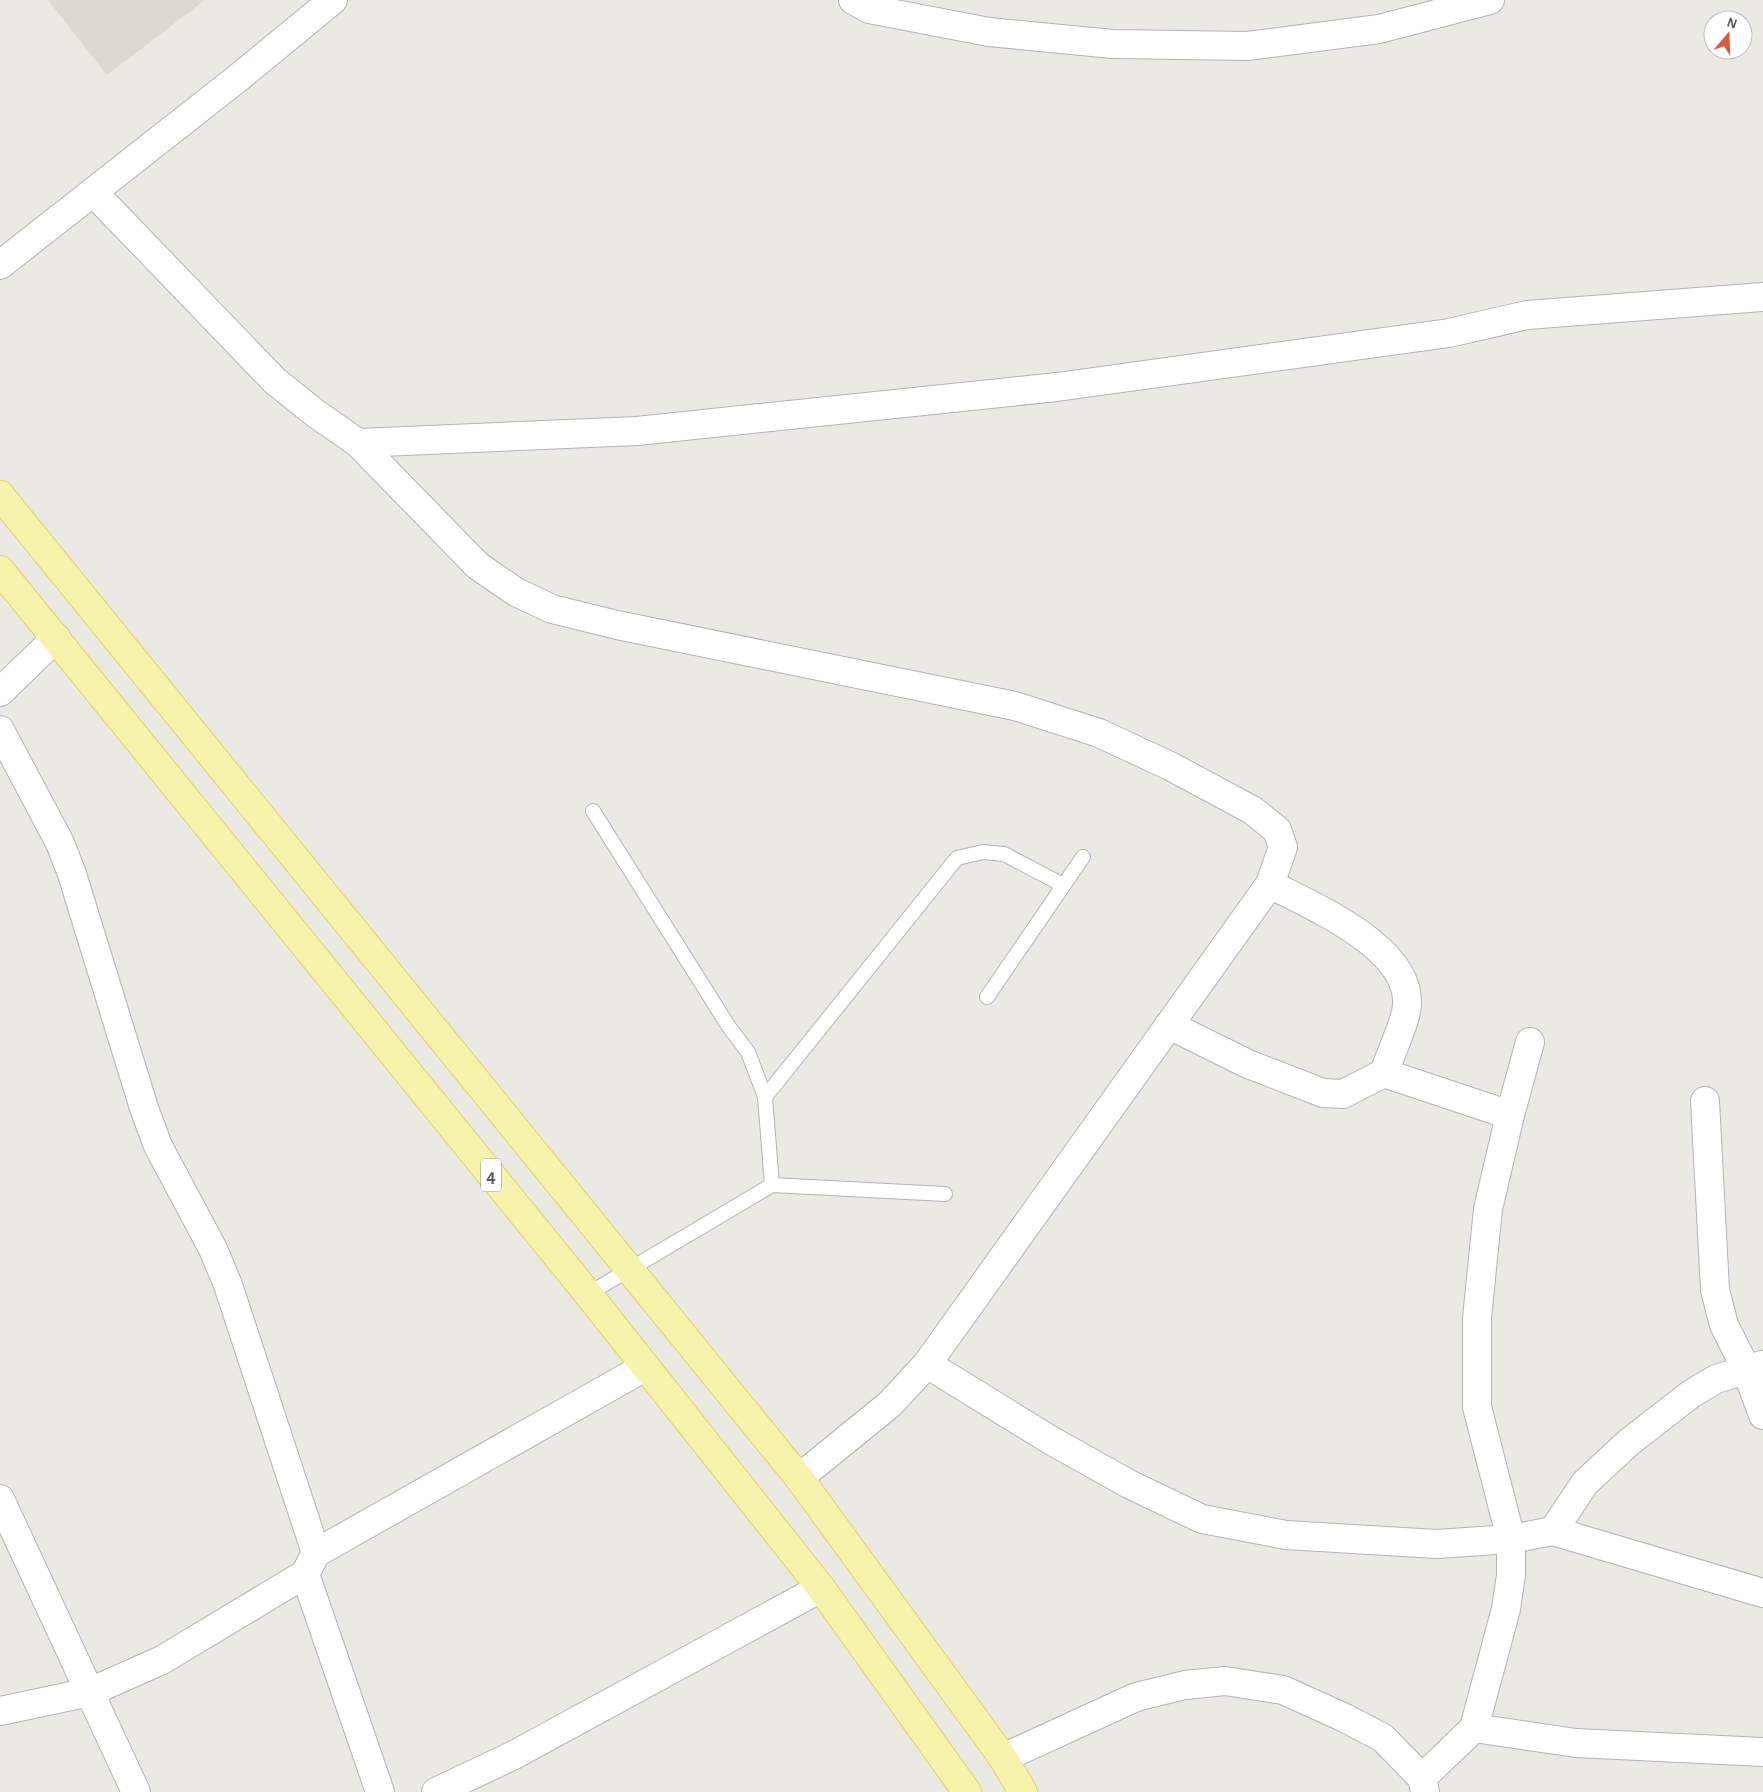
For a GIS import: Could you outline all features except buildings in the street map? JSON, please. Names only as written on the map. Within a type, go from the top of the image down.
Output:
[{"type":"main road","points":[[0,495],[799,1478],[1003,1758],[1023,1792]]},
{"type":"main road","name":"4","points":[[0,570],[588,1294],[821,1588],[966,1792]]},
{"type":"street","points":[[0,265],[333,0]]},
{"type":"street","points":[[869,3],[988,32],[1113,44],[1247,46],[1379,29],[1490,0]]},
{"type":"street","points":[[93,192],[275,381],[315,413],[358,443],[478,566],[516,592],[552,609],[608,623],[1015,706],[1099,733],[1170,766],[1252,810],[1277,830],[1283,846],[1270,884],[928,1364],[890,1404],[799,1478]]},
{"type":"street","points":[[358,443],[637,432],[1057,387],[1450,333],[1527,315],[1763,296]]},
{"type":"street","points":[[0,692],[56,638]]},
{"type":"street","points":[[0,730],[60,843],[72,874],[144,1108],[158,1146],[213,1249],[228,1285],[380,1792]]},
{"type":"street","points":[[1169,1025],[1248,1064],[1323,1093],[1343,1094],[1384,1073],[1406,1012],[1406,990],[1395,966],[1381,951],[1357,931],[1270,884]]},
{"type":"street","points":[[1003,1758],[1136,1697],[1185,1685],[1225,1681],[1283,1690],[1384,1738],[1423,1785],[1474,1728],[1506,1609],[1511,1575],[1511,1539],[1477,1407],[1477,1318],[1488,1209],[1510,1114],[1530,1042]]},
{"type":"street","points":[[1384,1073],[1510,1114]]},
{"type":"street","points":[[1705,1101],[1715,1290],[1724,1325],[1754,1367],[1763,1415]]},
{"type":"street","points":[[928,1364],[1061,1446],[1129,1484],[1202,1519],[1286,1535],[1437,1544],[1511,1539],[1553,1531],[1763,1593]]},
{"type":"street","points":[[1553,1531],[1585,1483],[1628,1443],[1691,1394],[1716,1379],[1754,1367]]},
{"type":"street","points":[[0,1711],[90,1692],[162,1660],[311,1564],[645,1368]]},
{"type":"street","points":[[0,1499],[136,1792]]},
{"type":"street","points":[[436,1792],[514,1755],[821,1588]]},
{"type":"street","points":[[1474,1728],[1576,1743],[1763,1752]]},
{"type":"lane","points":[[593,811],[728,1026],[748,1052],[764,1097],[772,1185]]},
{"type":"lane","points":[[764,1097],[957,858],[983,852],[1004,854],[1063,885]]},
{"type":"lane","points":[[986,996],[1083,858]]},
{"type":"lane","points":[[588,1294],[772,1185],[945,1194]]},
{"type":"shaded area","points":[[48,0],[205,0],[107,75]]}]
